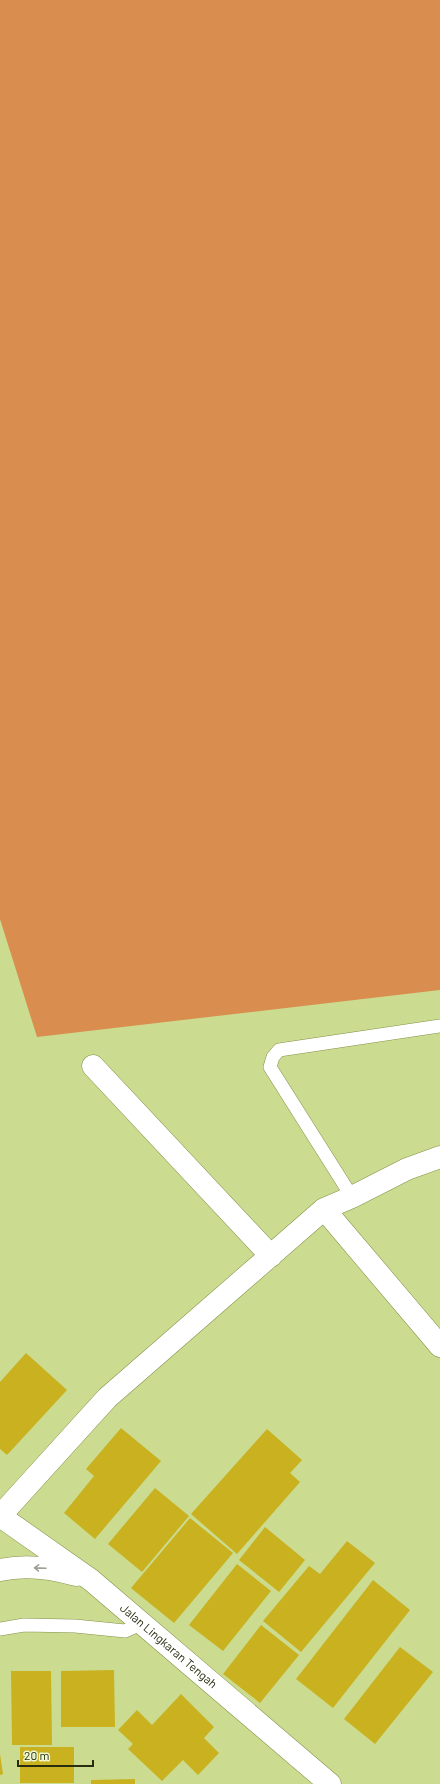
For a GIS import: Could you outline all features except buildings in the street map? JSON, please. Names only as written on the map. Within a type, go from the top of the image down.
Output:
[{"type":"street","points":[[93,1066],[271,1256]]},
{"type":"street","points":[[0,1516],[107,1398],[324,1209],[352,1197],[407,1168],[440,1157]]},
{"type":"street","points":[[324,1209],[440,1346]]},
{"type":"street","name":"Jalan Lingkaran Tengah","points":[[0,1516],[91,1580],[330,1784]]},
{"type":"street","points":[[0,1570],[13,1567],[53,1568],[91,1580]]},
{"type":"lane","points":[[352,1197],[270,1067],[273,1057],[279,1050],[440,1026]]},
{"type":"lane","points":[[0,1629],[24,1626],[75,1626],[125,1631],[143,1623]]},
{"type":"shaded area","points":[[0,0],[440,0],[440,990],[37,1037],[0,919]]}]
